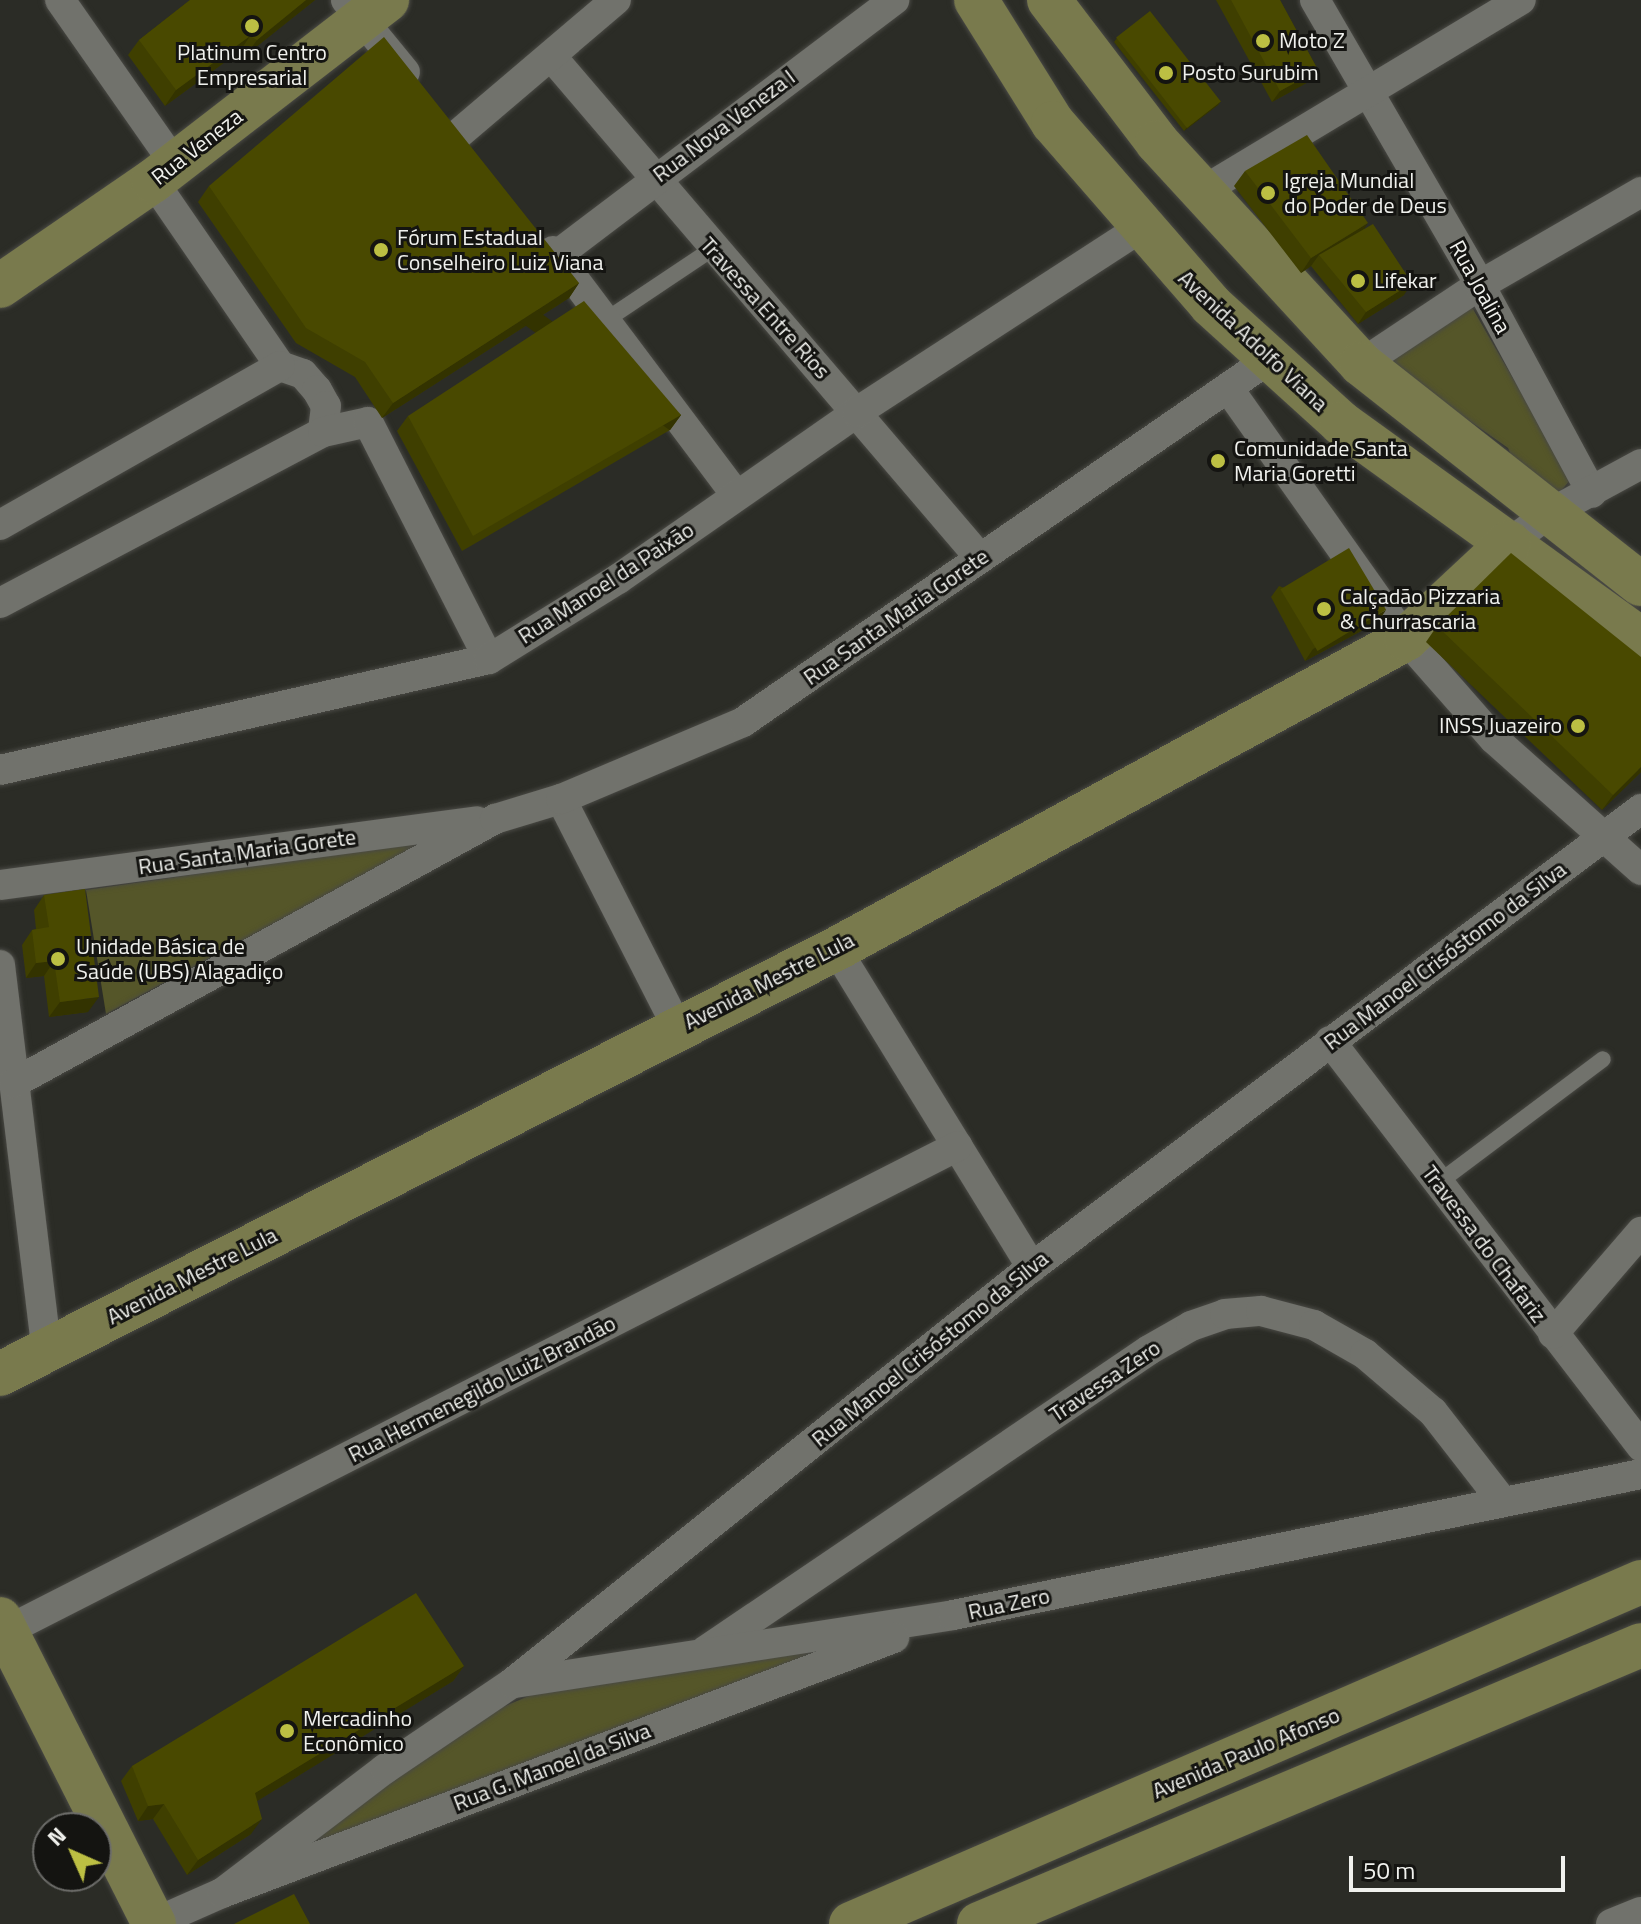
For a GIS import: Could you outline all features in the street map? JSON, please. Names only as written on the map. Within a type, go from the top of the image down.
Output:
[{"type":"street","points":[[60,0],[280,366],[303,374],[317,390],[326,406],[323,432]]},
{"type":"street","points":[[440,116],[551,56],[616,0]]},
{"type":"street","name":"Rua Nova Veneza I","points":[[557,255],[651,179],[894,0]]},
{"type":"street","name":"Avenida Adolfo Viana","points":[[976,0],[1053,123],[1140,228],[1211,305],[1268,360],[1411,477],[1509,543],[1641,639]]},
{"type":"street","name":"Rua Joalina","points":[[1315,0],[1480,285],[1592,493]]},
{"type":"street","points":[[1201,192],[1366,90],[1521,0]]},
{"type":"street","points":[[1061,4],[1201,192],[1361,364],[1547,515],[1641,584]]},
{"type":"street","points":[[365,6],[440,116],[476,159]]},
{"type":"street","name":"Rua Veneza","points":[[0,286],[164,172],[365,6]]},
{"type":"street","name":"Travessa Entre Rios","points":[[551,56],[651,179],[857,412],[980,558]]},
{"type":"street","points":[[1361,364],[1480,285],[1641,192]]},
{"type":"street","name":"Rua Manoel da Paixão","points":[[0,770],[489,659],[618,579],[857,412],[1140,228]]},
{"type":"street","points":[[537,231],[737,496]]},
{"type":"street","points":[[1211,305],[1227,309],[1250,295],[1260,280],[1259,254]]},
{"type":"street","name":"Rua Santa Maria Gorete","points":[[0,885],[495,819],[561,799],[743,722],[1268,360]]},
{"type":"street","points":[[0,525],[280,366]]},
{"type":"street","points":[[1228,388],[1406,639],[1494,739],[1601,839],[1641,870]]},
{"type":"street","points":[[0,603],[323,432],[368,422],[489,659]]},
{"type":"street","points":[[1509,543],[1547,515],[1641,464]]},
{"type":"street","name":"Avenida Mestre Lula","points":[[0,1374],[677,1027],[836,949],[1406,639],[1509,543]]},
{"type":"street","points":[[561,799],[677,1027]]},
{"type":"street","name":"Rua Manoel Crisóstomo da Silva","points":[[222,1893],[385,1769],[512,1683],[1032,1267],[1641,809]]},
{"type":"street","name":"Rua Santa Maria Gorete","points":[[14,1083],[495,819]]},
{"type":"street","points":[[836,949],[1032,1267]]},
{"type":"street","points":[[0,965],[47,1351]]},
{"type":"street","name":"Travessa do Chafariz","points":[[1330,1041],[1641,1446]]},
{"type":"street","name":"Rua Hermenegildo Luiz Brandão","points":[[6,1642],[958,1146]]},
{"type":"street","points":[[1553,1334],[1641,1232]]},
{"type":"street","name":"Travessa Zero","points":[[697,1656],[1149,1350],[1191,1326],[1225,1314],[1261,1311],[1314,1325],[1365,1354],[1433,1412],[1503,1502]]},
{"type":"street","name":"Rua Zero","points":[[512,1683],[953,1615],[1641,1474]]},
{"type":"street","name":"Avenida Paulo Afonso","points":[[851,1924],[1641,1582]]},
{"type":"street","name":"Rua G. Manoel da Silva","points":[[154,1924],[222,1893],[953,1615]]},
{"type":"street","points":[[6,1642],[154,1924]]},
{"type":"street","points":[[979,1924],[1641,1645]]},
{"type":"street","points":[[1611,1924],[1641,1912]]},
{"type":"lane","points":[[606,320],[712,249]]},
{"type":"lane","points":[[1438,1183],[1603,1059]]},
{"type":"shaded area","points":[[1466,305],[1473,309],[1571,479],[1555,498],[1518,472],[1508,448],[1380,358]]},
{"type":"shaded area","points":[[426,841],[106,1014],[86,890]]},
{"type":"shaded area","points":[[843,1642],[297,1852],[451,1729],[550,1687]]},
{"type":"building","points":[[190,0],[306,0],[257,40],[250,36],[176,90],[139,40]]},
{"type":"building","name":"Moto Z","points":[[1231,0],[1280,0],[1318,70],[1280,91]]},
{"type":"building","name":"Posto Surubim","points":[[1150,11],[1221,102],[1187,128],[1116,37]]},
{"type":"building","name":"Fórum Estadual Conselheiro Luiz Viana","points":[[384,37],[579,283],[393,403],[365,362],[306,328],[209,186]]},
{"type":"building","points":[[1307,135],[1368,223],[1311,258],[1245,171]]},
{"type":"building","name":"Lifekar","points":[[1373,224],[1412,283],[1366,312],[1319,255]]},
{"type":"building","points":[[584,301],[681,415],[473,536],[408,416]]},
{"type":"building","name":"Calçadão Pizzaria & Churrascaria","points":[[1349,548],[1386,610],[1318,651],[1280,589]]},
{"type":"building","name":"INSS Juazeiro","points":[[1511,553],[1641,657],[1641,767],[1613,795],[1437,626]]},
{"type":"building","points":[[85,889],[99,997],[60,1002],[54,961],[36,963],[32,930],[49,927],[44,895]]},
{"type":"building","name":"Mercadinho Econômico","points":[[416,1593],[464,1666],[255,1793],[262,1819],[198,1860],[164,1804],[148,1806],[132,1766]]},
{"type":"building","points":[[294,1894],[310,1924],[234,1924]]},
{"type":"place","name":"Platinum Centro Empresarial","points":[[252,26]]},
{"type":"place","name":"Moto Z","points":[[1263,41]]},
{"type":"place","name":"Posto Surubim","points":[[1166,73]]},
{"type":"place","name":"Igreja Mundial do Poder de Deus","points":[[1268,193]]},
{"type":"place","name":"Fórum Estadual Conselheiro Luiz Viana","points":[[381,250]]},
{"type":"place","name":"Lifekar","points":[[1358,281]]},
{"type":"place","name":"Comunidade Santa Maria Goretti","points":[[1218,461]]},
{"type":"place","name":"Calçadão Pizzaria & Churrascaria","points":[[1324,609]]},
{"type":"place","name":"INSS Juazeiro","points":[[1578,726]]},
{"type":"place","name":"Unidade Básica de Saúde (UBS) Alagadiço","points":[[58,959]]},
{"type":"place","name":"Mercadinho Econômico","points":[[287,1731]]}]
